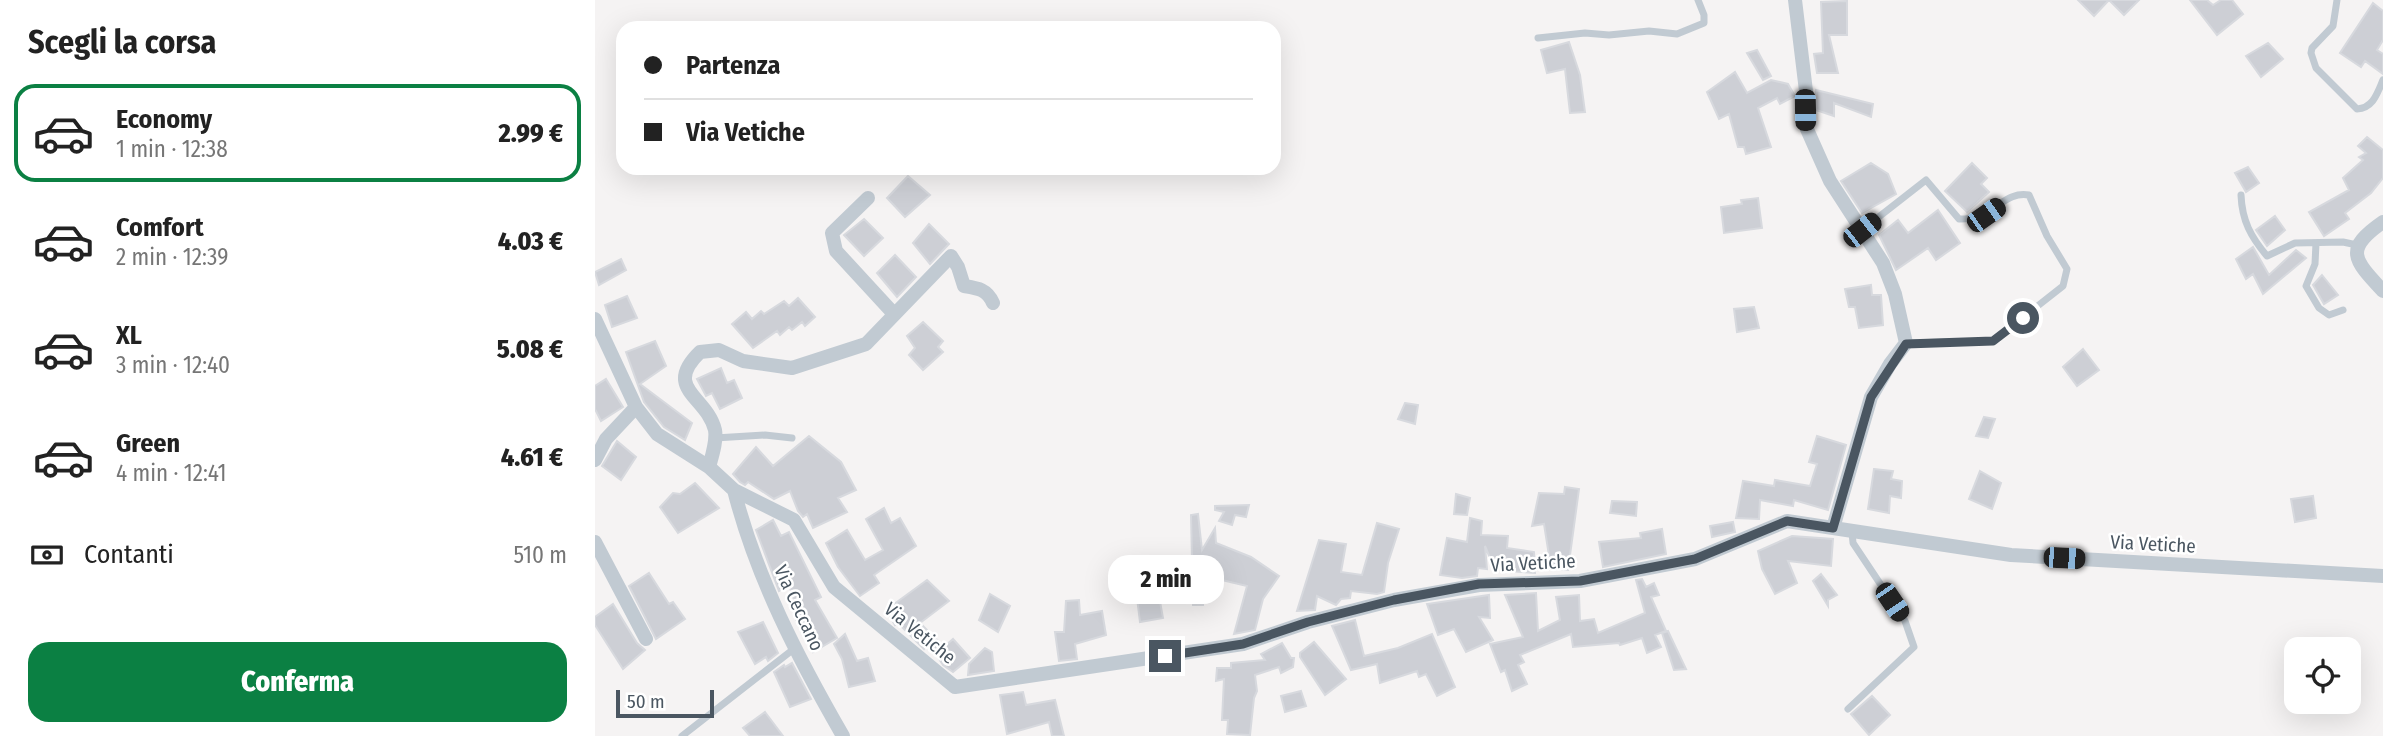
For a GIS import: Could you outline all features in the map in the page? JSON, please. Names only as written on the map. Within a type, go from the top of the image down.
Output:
[{"type":"street","points":[[1795,0],[1806,91],[1806,127],[1830,181],[1882,263],[1895,293],[1906,344],[1871,397],[1833,528]]},
{"type":"street","points":[[867,198],[832,233],[832,242],[836,251],[894,314]]},
{"type":"street","points":[[2383,222],[2362,236],[2357,245],[2363,265],[2383,291]]},
{"type":"street","points":[[709,467],[715,430],[704,408],[691,396],[684,382],[688,363],[699,352],[719,351],[743,361],[792,368],[866,344],[951,256],[964,286],[990,295],[993,303]]},
{"type":"street","points":[[595,319],[636,407],[600,438],[595,460]]},
{"type":"street","name":"Via Vetiche","points":[[636,407],[657,434],[709,467],[734,490],[795,520],[834,587],[955,687],[1243,644],[1308,622],[1394,600],[1479,584],[1580,581],[1695,559],[1787,521],[2011,555],[2383,576]]},
{"type":"street","name":"Via Ceccano","points":[[734,490],[746,538],[796,647],[843,736]]},
{"type":"street","points":[[595,542],[646,639]]},
{"type":"lane","points":[[1538,38],[1649,31],[1677,34],[1704,23],[1698,0]]},
{"type":"lane","points":[[2337,0],[2333,26],[2312,48],[2316,68],[2357,109],[2365,109],[2372,103],[2383,80]]},
{"type":"lane","points":[[1862,230],[1926,180],[1959,219],[1986,215],[2012,195],[2029,195],[2047,236],[2067,269],[2063,286],[1993,341],[1906,344]]},
{"type":"lane","points":[[2241,195],[2247,229],[2267,256],[2295,243],[2343,242],[2357,245]]},
{"type":"lane","points":[[2316,243],[2315,264],[2306,286],[2319,308],[2329,315],[2343,310]]},
{"type":"lane","points":[[715,438],[765,435],[792,438]]},
{"type":"lane","points":[[1848,709],[1914,647],[1905,621],[1853,542],[1852,530]]},
{"type":"lane","points":[[682,736],[755,676],[796,647]]},
{"type":"building","points":[[2078,0],[2109,0],[2094,16]]},
{"type":"building","points":[[2109,0],[2139,0],[2124,15]]},
{"type":"building","points":[[2190,0],[2207,0],[2213,5],[2221,0],[2232,0],[2243,14],[2217,35]]},
{"type":"building","points":[[1847,1],[1847,35],[1829,35],[1838,73],[1817,73],[1814,54],[1823,53],[1821,2]]},
{"type":"building","points":[[2373,3],[2383,11],[2383,40],[2377,50],[2383,54],[2383,74],[2365,61],[2361,67],[2340,53]]},
{"type":"building","points":[[1569,42],[1580,75],[1585,112],[1570,113],[1565,69],[1547,73],[1541,50]]},
{"type":"building","points":[[2268,43],[2283,59],[2261,77],[2246,56]]},
{"type":"building","points":[[1757,50],[1771,76],[1763,80],[1747,53]]},
{"type":"building","points":[[1735,72],[1747,93],[1771,80],[1788,84],[1795,96],[1780,104],[1777,98],[1758,108],[1771,147],[1746,154],[1744,147],[1738,147],[1729,114],[1719,119],[1707,92]]},
{"type":"building","points":[[1816,90],[1873,104],[1871,117],[1834,103],[1834,116],[1816,110]]},
{"type":"building","points":[[2367,137],[2383,150],[2383,178],[2371,193],[2345,213],[2349,219],[2324,236],[2309,212],[2349,190],[2343,178],[2363,160],[2359,157],[2366,153],[2358,146]]},
{"type":"building","points":[[1871,163],[1888,174],[1896,194],[1862,213],[1841,181]]},
{"type":"building","points":[[1972,163],[1987,178],[1981,184],[1989,192],[1967,212],[1945,191]]},
{"type":"building","points":[[2248,167],[2259,183],[2246,192],[2235,173]]},
{"type":"building","points":[[908,176],[930,195],[905,217],[887,198]]},
{"type":"building","points":[[1758,198],[1762,228],[1724,233],[1721,207]]},
{"type":"building","points":[[1938,210],[1960,243],[1936,260],[1928,248],[1896,270],[1879,235],[1898,220],[1908,233]]},
{"type":"building","points":[[2275,216],[2285,230],[2267,246],[2256,230]]},
{"type":"building","points":[[864,219],[883,238],[864,256],[844,235]]},
{"type":"building","points":[[929,224],[949,244],[930,264],[913,243]]},
{"type":"building","points":[[2253,247],[2269,275],[2296,250],[2306,258],[2263,294],[2253,274],[2246,279],[2236,259]]},
{"type":"building","points":[[895,255],[916,277],[897,297],[877,273]]},
{"type":"building","points":[[621,259],[626,270],[599,285],[595,272]]},
{"type":"building","points":[[2322,275],[2338,295],[2324,304],[2313,285]]},
{"type":"building","points":[[1871,285],[1872,295],[1881,295],[1883,325],[1859,328],[1855,307],[1849,307],[1845,289]]},
{"type":"building","points":[[627,296],[637,318],[612,327],[605,305]]},
{"type":"building","points":[[798,298],[815,317],[805,326],[802,322],[792,330],[789,327],[780,335],[777,331],[753,348],[732,324],[746,312],[752,319],[761,311],[764,314],[784,301],[789,306]]},
{"type":"building","points":[[1754,307],[1759,328],[1737,332],[1734,309]]},
{"type":"building","points":[[923,322],[943,341],[938,347],[943,352],[923,370],[909,355],[915,348],[907,336]]},
{"type":"building","points":[[655,341],[666,366],[640,384],[692,423],[685,440],[664,427],[644,402],[626,352]]},
{"type":"building","points":[[2083,349],[2099,370],[2077,386],[2063,367]]},
{"type":"building","points":[[721,368],[727,383],[734,380],[742,398],[720,409],[712,393],[706,396],[697,379]]},
{"type":"building","points":[[606,379],[623,407],[601,421],[595,409],[595,386]]},
{"type":"building","points":[[1405,403],[1418,405],[1415,424],[1398,419]]},
{"type":"building","points":[[1984,417],[1995,419],[1988,438],[1976,436]]},
{"type":"building","points":[[809,436],[841,462],[856,490],[838,498],[847,512],[813,528],[807,514],[803,517],[798,511],[790,491],[774,499],[748,482],[745,485],[740,482],[733,474],[756,447],[773,466]]},
{"type":"building","points":[[1817,436],[1846,445],[1828,510],[1794,500],[1793,506],[1760,500],[1759,519],[1736,518],[1743,481],[1774,486],[1775,480],[1810,486],[1817,464],[1809,462]]},
{"type":"building","points":[[617,441],[636,457],[621,480],[602,466]]},
{"type":"building","points":[[1874,469],[1893,471],[1891,479],[1902,481],[1901,498],[1890,496],[1889,513],[1868,509]]},
{"type":"building","points":[[1980,471],[2001,483],[1992,509],[1969,499]]},
{"type":"building","points":[[695,483],[719,508],[678,533],[660,507],[673,493],[680,494]]},
{"type":"building","points":[[1565,487],[1579,489],[1568,570],[1551,568],[1544,524],[1532,526],[1539,493],[1564,494]]},
{"type":"building","points":[[1456,494],[1470,498],[1467,515],[1454,514]]},
{"type":"building","points":[[2313,496],[2316,518],[2295,522],[2291,499]]},
{"type":"building","points":[[1612,501],[1637,502],[1636,516],[1610,513]]},
{"type":"building","points":[[1249,505],[1246,517],[1235,515],[1232,525],[1219,521],[1224,512],[1215,510],[1215,506]]},
{"type":"building","points":[[884,508],[891,523],[900,518],[916,546],[874,575],[879,583],[860,596],[838,567],[826,543],[847,530],[865,560],[883,550],[866,519]]},
{"type":"building","points":[[1198,514],[1202,550],[1215,528],[1216,543],[1251,557],[1279,576],[1263,599],[1255,630],[1234,634],[1247,586],[1205,576],[1203,605],[1193,605],[1191,515]]},
{"type":"building","points":[[1470,518],[1482,521],[1481,535],[1508,536],[1507,548],[1534,552],[1535,573],[1495,570],[1485,546],[1487,569],[1478,568],[1477,576],[1462,578],[1440,575],[1447,538],[1467,542]]},
{"type":"building","points":[[773,520],[781,536],[789,532],[821,597],[815,600],[837,638],[813,652],[796,619],[800,617],[789,585],[779,591],[756,530]]},
{"type":"building","points":[[1733,522],[1735,532],[1712,537],[1710,526]]},
{"type":"building","points":[[1377,523],[1399,529],[1388,563],[1384,592],[1377,594],[1351,591],[1350,598],[1341,599],[1336,605],[1317,596],[1315,610],[1297,611],[1319,540],[1346,544],[1341,572],[1362,575]]},
{"type":"building","points":[[1662,529],[1666,554],[1603,567],[1599,542],[1641,538],[1640,533]]},
{"type":"building","points":[[1792,536],[1833,539],[1831,566],[1788,561],[1797,583],[1775,594],[1762,569],[1758,551]]},
{"type":"building","points":[[649,573],[669,604],[673,602],[685,619],[656,639],[629,586]]},
{"type":"building","points":[[1821,574],[1837,595],[1828,600],[1828,606],[1813,581]]},
{"type":"building","points":[[1642,579],[1646,587],[1654,583],[1659,595],[1651,597],[1666,631],[1655,635],[1661,647],[1647,653],[1642,638],[1620,645],[1573,647],[1571,634],[1520,655],[1524,662],[1518,665],[1527,684],[1512,691],[1505,670],[1501,672],[1490,644],[1523,637],[1505,595],[1536,593],[1538,631],[1560,620],[1556,597],[1579,595],[1580,621],[1594,619],[1598,633],[1645,613],[1636,580]]},
{"type":"building","points":[[927,580],[949,601],[920,623],[944,647],[953,639],[970,658],[953,672],[943,665],[929,643],[924,649],[898,623],[895,625],[886,610]]},
{"type":"building","points":[[990,594],[1010,606],[998,632],[979,620]]},
{"type":"building","points":[[1489,595],[1490,618],[1479,617],[1493,640],[1466,652],[1454,629],[1438,635],[1427,604]]},
{"type":"building","points":[[1159,596],[1163,618],[1140,622],[1137,598]]},
{"type":"building","points":[[1079,600],[1080,615],[1102,611],[1106,635],[1075,644],[1077,659],[1059,661],[1055,632],[1064,632],[1066,601]]},
{"type":"building","points":[[613,604],[637,643],[645,650],[623,669],[595,625],[595,617]]},
{"type":"building","points":[[1355,620],[1364,656],[1398,648],[1432,634],[1455,687],[1437,696],[1426,674],[1419,677],[1417,671],[1380,683],[1377,664],[1351,670],[1332,626]]},
{"type":"building","points":[[763,622],[778,653],[768,661],[766,657],[755,664],[738,632]]},
{"type":"building","points":[[1668,631],[1686,669],[1674,670],[1662,633]]},
{"type":"building","points":[[845,634],[857,661],[868,658],[875,681],[849,687],[842,659],[834,644]]},
{"type":"building","points":[[1314,642],[1346,679],[1325,695],[1300,657],[1300,653]]},
{"type":"building","points":[[1282,643],[1291,658],[1294,658],[1293,667],[1281,673],[1279,667],[1255,675],[1257,691],[1250,735],[1227,734],[1228,720],[1222,720],[1224,679],[1216,681],[1217,668],[1231,668],[1231,663],[1265,660],[1261,654]]},
{"type":"building","points":[[985,648],[992,652],[994,671],[968,675],[969,664]]},
{"type":"building","points":[[792,663],[811,699],[790,707],[774,672]]},
{"type":"building","points":[[1301,691],[1306,706],[1285,712],[1281,696]]},
{"type":"building","points":[[1023,692],[1026,705],[1055,700],[1064,736],[1052,736],[1049,722],[1007,734],[1000,695]]},
{"type":"building","points":[[1872,696],[1890,715],[1869,735],[1851,714]]},
{"type":"building","points":[[765,712],[783,736],[750,736],[743,728]]},
{"type":"route","points":[[1165,656],[1243,644],[1308,622],[1394,600],[1479,584],[1580,581],[1695,559],[1787,521],[1833,528],[1871,397],[1890,364],[1906,344],[1993,341],[2023,318]]}]
